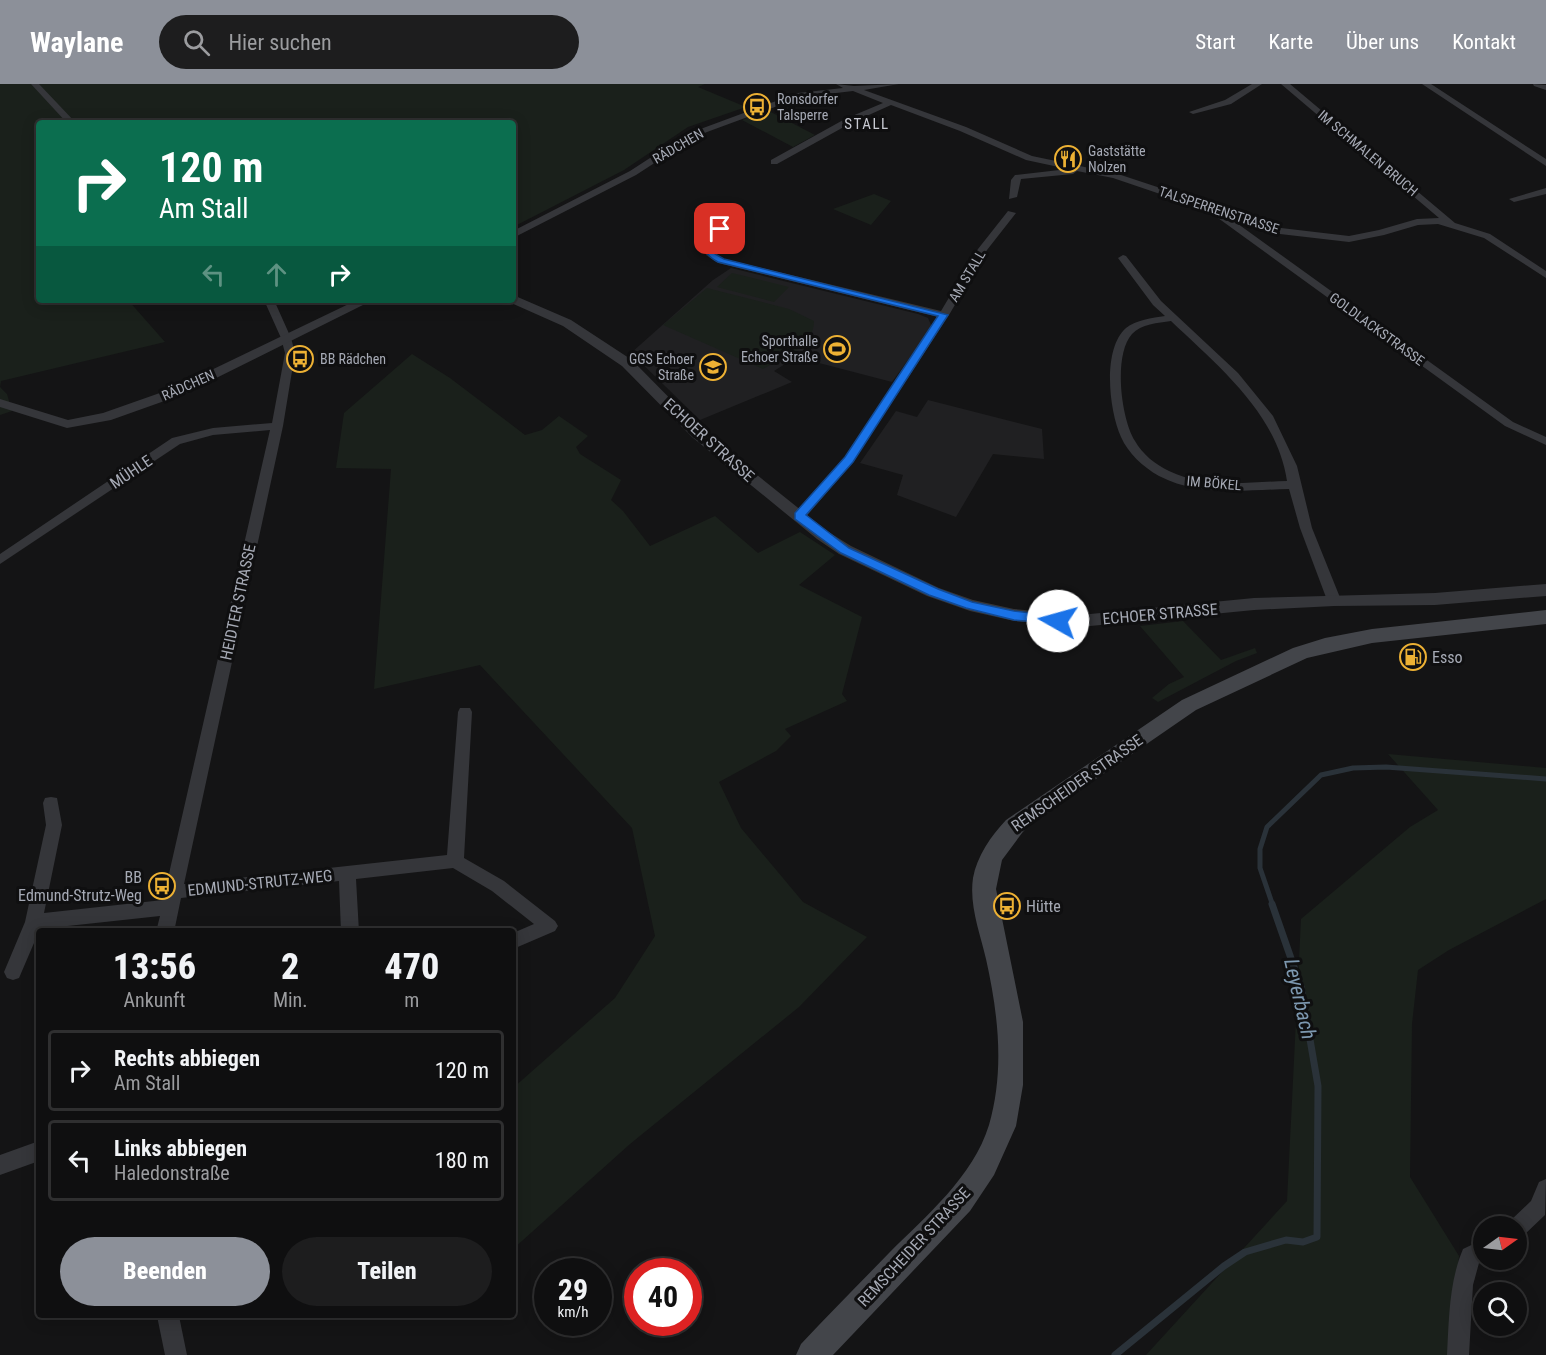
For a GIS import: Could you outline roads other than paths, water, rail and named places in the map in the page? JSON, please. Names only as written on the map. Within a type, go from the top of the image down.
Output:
[{"type":"main road","name":"REMSCHEIDER STRASSE","points":[[812,1355],[954,1208],[978,1176],[1001,1128],[1012,1074],[1011,1031],[1002,972],[984,888],[987,869],[994,850],[1008,831],[1021,819],[1189,705],[1300,653],[1325,645],[1372,636],[1546,617]]},
{"type":"street","points":[[35,84],[69,120]]},
{"type":"street","name":"TALSPERRENSTRASSE","points":[[840,84],[963,129],[1029,158],[1115,176],[1280,231],[1339,239],[1372,236],[1426,220],[1450,223],[1472,229],[1497,242],[1546,275]]},
{"type":"street","name":"RÄDCHEN","points":[[516,233],[633,173],[690,136],[704,130],[801,95],[895,84]]},
{"type":"street","points":[[1193,112],[1228,102],[1258,84]]},
{"type":"street","name":"IM SCHMALEN BRUCH","points":[[1285,84],[1450,223]]},
{"type":"street","points":[[1426,84],[1546,162]]},
{"type":"street","points":[[1537,84],[1546,88]]},
{"type":"street","points":[[774,162],[848,122],[889,103]]},
{"type":"street","points":[[1012,197],[1015,180],[1018,177],[1061,174],[1082,169]]},
{"type":"street","points":[[1514,199],[1546,192]]},
{"type":"street","name":"GOLDLACKSTRASSE","points":[[1211,209],[1509,424],[1546,441]]},
{"type":"street","name":"AM STALL","points":[[800,516],[849,459],[944,315],[983,249],[1011,213]]},
{"type":"street","points":[[730,215],[710,241],[711,255],[721,261],[944,315]]},
{"type":"street","points":[[1123,258],[1144,288],[1172,318],[1234,375],[1267,416],[1287,455],[1306,528],[1334,600]]},
{"type":"street","name":"ECHOER STRASSE","points":[[516,300],[567,323],[627,363],[697,434],[845,550],[933,592],[970,605],[1014,615],[1080,621],[1254,604],[1435,599],[1546,590]]},
{"type":"street","name":"HEIDTER STRASSE","points":[[166,928],[277,426],[290,353],[270,303]]},
{"type":"street","name":"RÄDCHEN","points":[[0,403],[57,423],[89,421],[179,391],[361,303]]},
{"type":"street","name":"IM BÖKEL","points":[[1172,318],[1132,329],[1125,336],[1119,350],[1116,382],[1119,415],[1126,436],[1134,450],[1161,472],[1190,483],[1222,486],[1294,485]]},
{"type":"street","name":"MÜHLE","points":[[0,560],[176,441],[198,433],[277,426]]},
{"type":"street","points":[[465,712],[455,861],[498,886],[549,926],[516,940]]},
{"type":"street","points":[[13,972],[34,922],[54,825],[51,803]]},
{"type":"street","name":"EDMUND-STRUTZ-WEG","points":[[173,900],[346,874],[455,861]]},
{"type":"street","name":"EDMUND-STRUTZ-WEG","points":[[346,874],[350,928]]},
{"type":"street","points":[[34,922],[173,900]]},
{"type":"street","points":[[0,1166],[36,1152]]},
{"type":"street","points":[[1527,1218],[1538,1208],[1546,1189]]},
{"type":"street","points":[[1458,1355],[1462,1286],[1470,1256],[1473,1254]]},
{"type":"street","points":[[168,1318],[176,1355]]},
{"type":"waterway","name":"Leyerbach","points":[[1273,906],[1260,868],[1260,849],[1267,827],[1321,775],[1353,768],[1386,767],[1546,779]]},
{"type":"waterway","name":"Leyerbach","points":[[1115,1355],[1224,1266],[1245,1252],[1286,1240],[1303,1242],[1317,1237],[1318,1086],[1301,987],[1272,904]]},
{"type":"place","name":"Ronsdorfer Talsperre","points":[[757,107]]},
{"type":"place","name":"Gaststätte Nolzen","points":[[1068,159]]},
{"type":"place","name":"Sporthalle Echoer Straße","points":[[837,349]]},
{"type":"place","name":"BB Rädchen","points":[[300,359]]},
{"type":"place","name":"GGS Echoer Straße","points":[[713,367]]},
{"type":"place","name":"Esso","points":[[1413,657]]},
{"type":"place","name":"BB Edmund-Strutz-Weg","points":[[162,886]]},
{"type":"place","name":"Hütte","points":[[1007,906]]},
{"type":"district","name":"STALL","points":[[867,124]]}]
